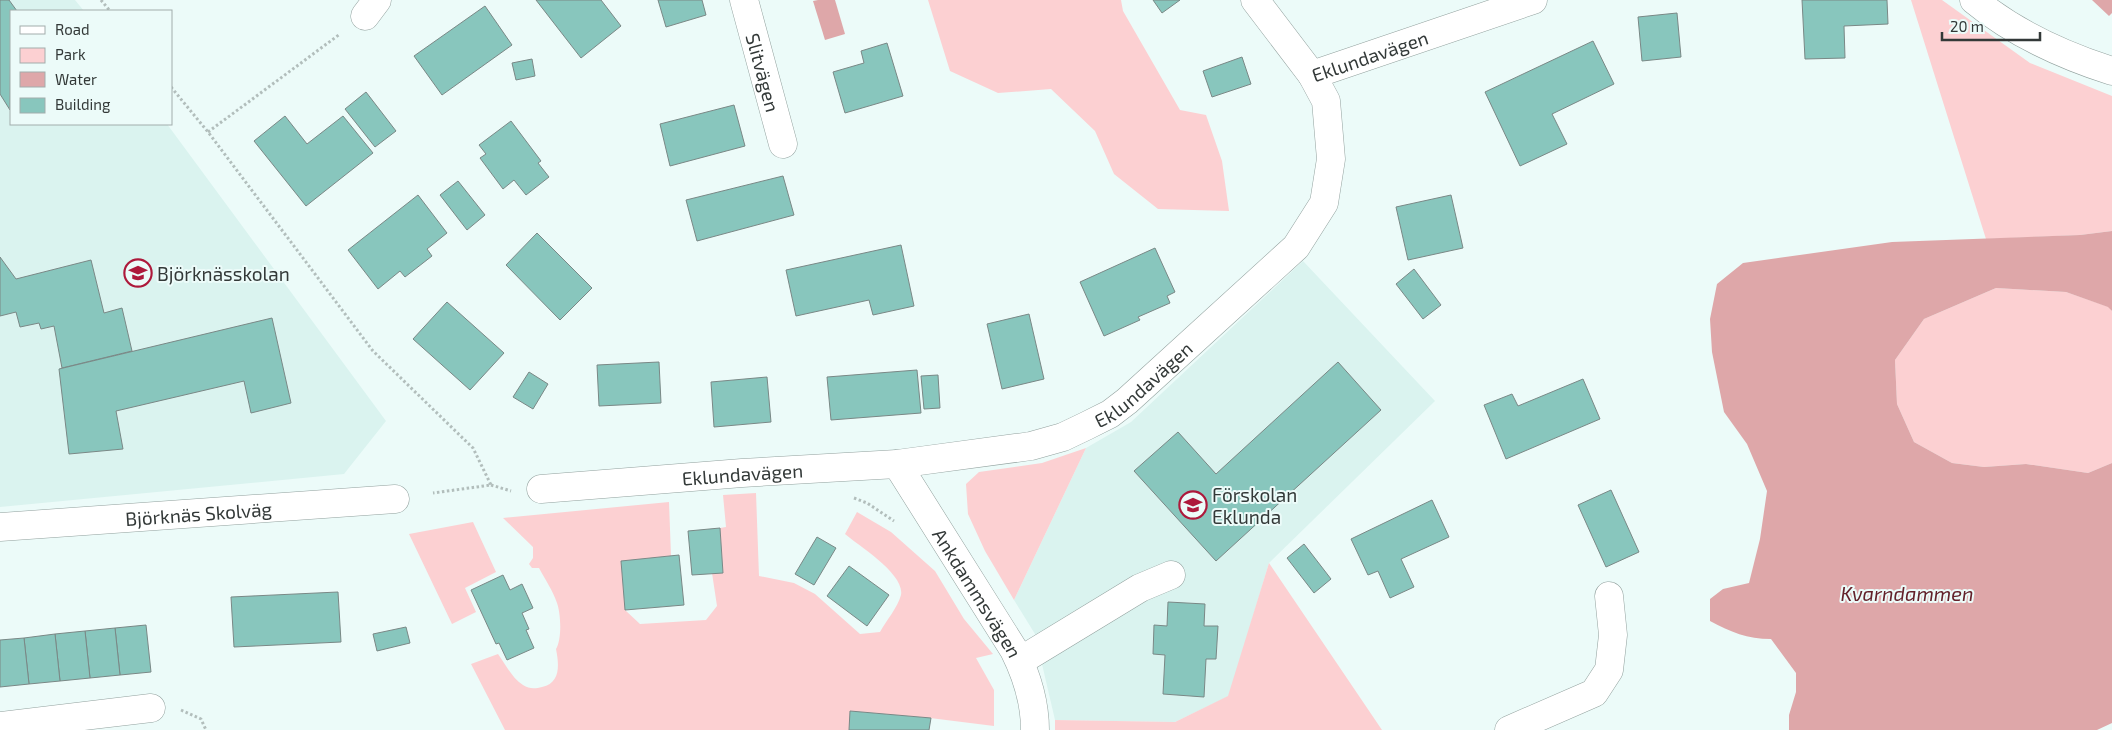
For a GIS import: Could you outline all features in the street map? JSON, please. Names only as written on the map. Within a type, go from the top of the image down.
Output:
[{"type":"street","name":"Slitvägen","points":[[744,0],[783,144]]},
{"type":"street","points":[[1255,0],[1312,75]]},
{"type":"street","name":"Eklundavägen","points":[[541,489],[742,473],[897,464],[1030,446],[1062,437],[1110,414],[1127,401],[1289,252],[1301,239],[1324,203],[1331,149],[1326,101],[1312,75],[1533,0]]},
{"type":"street","points":[[1974,0],[1993,16],[2037,42],[2079,61],[2112,72]]},
{"type":"street","name":"Ankdammsvägen","points":[[897,464],[1020,661],[1035,712],[1035,730]]},
{"type":"street","name":"Björknäs Skolväg","points":[[0,528],[395,499]]},
{"type":"street","points":[[1020,661],[1140,588],[1171,575]]},
{"type":"street","points":[[1509,730],[1594,693],[1609,670],[1613,635],[1609,596]]},
{"type":"street","points":[[0,726],[151,708]]},
{"type":"path","points":[[101,0],[109,10]]},
{"type":"path","points":[[208,132],[371,8]]},
{"type":"path","points":[[172,87],[208,132],[373,351],[473,448],[491,485],[433,493]]},
{"type":"shaded area","name":"Björknässkolan","points":[[0,0],[75,0],[83,10],[10,10],[10,125],[168,125],[386,421],[344,474],[0,507]]},
{"type":"shaded area","name":"Förskolan Eklunda","points":[[1303,261],[1435,401],[1269,563],[1229,696],[1175,722],[1055,720],[1035,634],[1014,600],[1086,448],[1131,422]]},
{"type":"green space","points":[[928,0],[1121,0],[1123,11],[1180,110],[1206,115],[1222,161],[1229,211],[1158,209],[1114,174],[1095,131],[1051,89],[998,93],[950,71]]},
{"type":"green space","points":[[1911,0],[1942,0],[2030,63],[2112,96],[2112,231],[2080,235],[1986,239]]},
{"type":"green space","points":[[1996,288],[2066,292],[2109,307],[2112,311],[2112,463],[2088,473],[2026,464],[1984,467],[1952,463],[1914,442],[1897,404],[1895,360],[1924,319]]},
{"type":"green space","points":[[1086,448],[1014,600],[985,551],[968,514],[966,484],[979,472],[1042,463]]},
{"type":"green space","points":[[756,493],[759,576],[794,583],[815,594],[860,634],[880,632],[895,609],[901,595],[896,578],[889,570],[845,534],[857,512],[891,532],[935,571],[964,619],[993,654],[976,658],[994,690],[994,726],[851,711],[849,730],[505,730],[471,664],[498,654],[512,675],[523,685],[534,688],[548,685],[556,677],[558,667],[556,649],[559,639],[560,620],[555,599],[539,568],[532,568],[529,564],[533,558],[533,547],[503,518],[669,502],[671,556],[621,561],[625,610],[640,624],[706,620],[717,606],[712,573],[723,572],[720,528],[726,527],[723,495]]},
{"type":"green space","points":[[473,522],[496,572],[465,588],[476,612],[452,624],[409,534]]},
{"type":"green space","points":[[1269,563],[1382,730],[1055,730],[1055,720],[1175,722],[1228,696]]},
{"type":"water","points":[[835,0],[845,34],[825,40],[813,1]]},
{"type":"water","points":[[2092,0],[2112,0],[2112,13],[2109,16]]},
{"type":"water","name":"Kvarndammen","points":[[2112,231],[2112,311],[2108,307],[2066,292],[1996,288],[1924,319],[1895,360],[1897,404],[1914,442],[1952,463],[1984,467],[2026,464],[2088,473],[2112,463],[2112,723],[2097,730],[1789,730],[1789,715],[1796,692],[1796,673],[1771,639],[1754,638],[1739,634],[1710,621],[1710,599],[1723,589],[1749,583],[1760,539],[1767,491],[1747,444],[1724,412],[1712,352],[1710,319],[1717,284],[1743,263],[1892,242],[2080,235]]},
{"type":"building","points":[[0,0],[9,0],[16,10],[10,10],[10,110],[0,94]]},
{"type":"building","points":[[536,0],[601,0],[621,26],[581,58]]},
{"type":"building","points":[[658,0],[702,0],[706,15],[666,27]]},
{"type":"building","points":[[1153,0],[1180,0],[1162,13]]},
{"type":"building","points":[[1802,0],[1887,0],[1888,24],[1844,26],[1845,58],[1805,59]]},
{"type":"building","points":[[485,6],[512,45],[442,95],[414,56]]},
{"type":"building","points":[[1677,13],[1681,57],[1642,61],[1638,17]]},
{"type":"building","points":[[1593,41],[1614,84],[1552,114],[1567,144],[1520,166],[1485,92]]},
{"type":"building","points":[[887,43],[903,96],[845,113],[833,72],[864,63],[861,51]]},
{"type":"building","points":[[1242,57],[1251,84],[1212,97],[1203,71]]},
{"type":"building","points":[[532,59],[535,76],[516,80],[512,63]]},
{"type":"building","points":[[366,92],[396,131],[375,147],[345,109]]},
{"type":"building","points":[[734,105],[745,146],[670,166],[660,124]]},
{"type":"building","points":[[285,116],[307,144],[343,116],[373,153],[306,206],[254,141]]},
{"type":"building","points":[[511,121],[541,161],[538,163],[549,177],[526,195],[514,180],[503,189],[480,158],[486,154],[479,145]]},
{"type":"building","points":[[783,176],[794,215],[697,241],[686,200]]},
{"type":"building","points":[[458,181],[485,215],[467,230],[440,195]]},
{"type":"building","points":[[418,195],[447,233],[427,249],[432,256],[405,277],[400,271],[378,289],[348,250]]},
{"type":"building","points":[[1451,195],[1463,248],[1408,260],[1396,207]]},
{"type":"building","points":[[537,233],[592,288],[560,320],[506,265]]},
{"type":"building","points":[[901,245],[914,306],[873,315],[869,300],[796,316],[786,270]]},
{"type":"building","points":[[1155,248],[1175,292],[1167,296],[1170,303],[1138,317],[1140,320],[1104,336],[1080,282]]},
{"type":"building","points":[[0,257],[16,279],[91,260],[104,313],[122,308],[132,351],[62,368],[54,326],[41,329],[39,323],[20,327],[16,312],[0,316]]},
{"type":"building","points":[[1414,269],[1441,305],[1423,319],[1396,284]]},
{"type":"building","points":[[447,302],[504,353],[470,390],[413,339]]},
{"type":"building","points":[[1029,314],[1044,379],[1002,389],[987,324]]},
{"type":"building","points":[[272,318],[291,403],[251,413],[244,381],[116,411],[123,449],[69,454],[59,369]]},
{"type":"building","points":[[659,362],[661,403],[599,406],[597,365]]},
{"type":"building","points":[[1338,362],[1381,410],[1216,561],[1134,471],[1178,432],[1216,474]]},
{"type":"building","points":[[917,370],[921,413],[831,420],[827,377]]},
{"type":"building","points":[[529,372],[548,384],[533,409],[513,397]]},
{"type":"building","points":[[938,375],[940,408],[924,409],[921,376]]},
{"type":"building","points":[[767,377],[771,422],[714,427],[711,382]]},
{"type":"building","points":[[1583,379],[1600,419],[1506,459],[1484,405],[1512,394],[1518,406]]},
{"type":"building","points":[[1611,490],[1639,552],[1606,567],[1578,505]]},
{"type":"building","points":[[1432,500],[1449,537],[1401,559],[1414,587],[1390,598],[1378,571],[1368,575],[1351,539]]},
{"type":"building","points":[[720,528],[723,573],[692,575],[688,531]]},
{"type":"building","points":[[817,537],[836,548],[814,585],[795,574]]},
{"type":"building","points":[[1304,544],[1331,579],[1314,593],[1287,558]]},
{"type":"building","points":[[679,555],[684,605],[625,610],[621,561]]},
{"type":"building","points":[[849,566],[889,595],[867,626],[827,596]]},
{"type":"building","points":[[503,575],[510,590],[522,584],[533,608],[522,613],[529,629],[526,630],[534,648],[507,660],[499,643],[496,644],[471,590]]},
{"type":"building","points":[[338,592],[341,642],[234,647],[231,597]]},
{"type":"building","points":[[1168,602],[1205,604],[1204,626],[1218,626],[1216,659],[1206,659],[1204,697],[1163,694],[1165,655],[1153,654],[1154,625],[1167,626]]},
{"type":"building","points":[[146,625],[151,672],[120,675],[115,628]]},
{"type":"building","points":[[406,627],[410,643],[377,651],[373,634]]},
{"type":"building","points":[[115,628],[120,675],[90,678],[85,631]]},
{"type":"building","points":[[85,631],[90,678],[60,681],[55,634]]},
{"type":"building","points":[[55,634],[60,681],[29,684],[24,638]]},
{"type":"building","points":[[24,638],[29,684],[0,687],[0,640]]},
{"type":"building","points":[[850,711],[931,718],[929,730],[849,730]]},
{"type":"place","name":"Björknässkolan","points":[[138,273]]},
{"type":"place","name":"Förskolan Eklunda","points":[[1193,505]]}]
